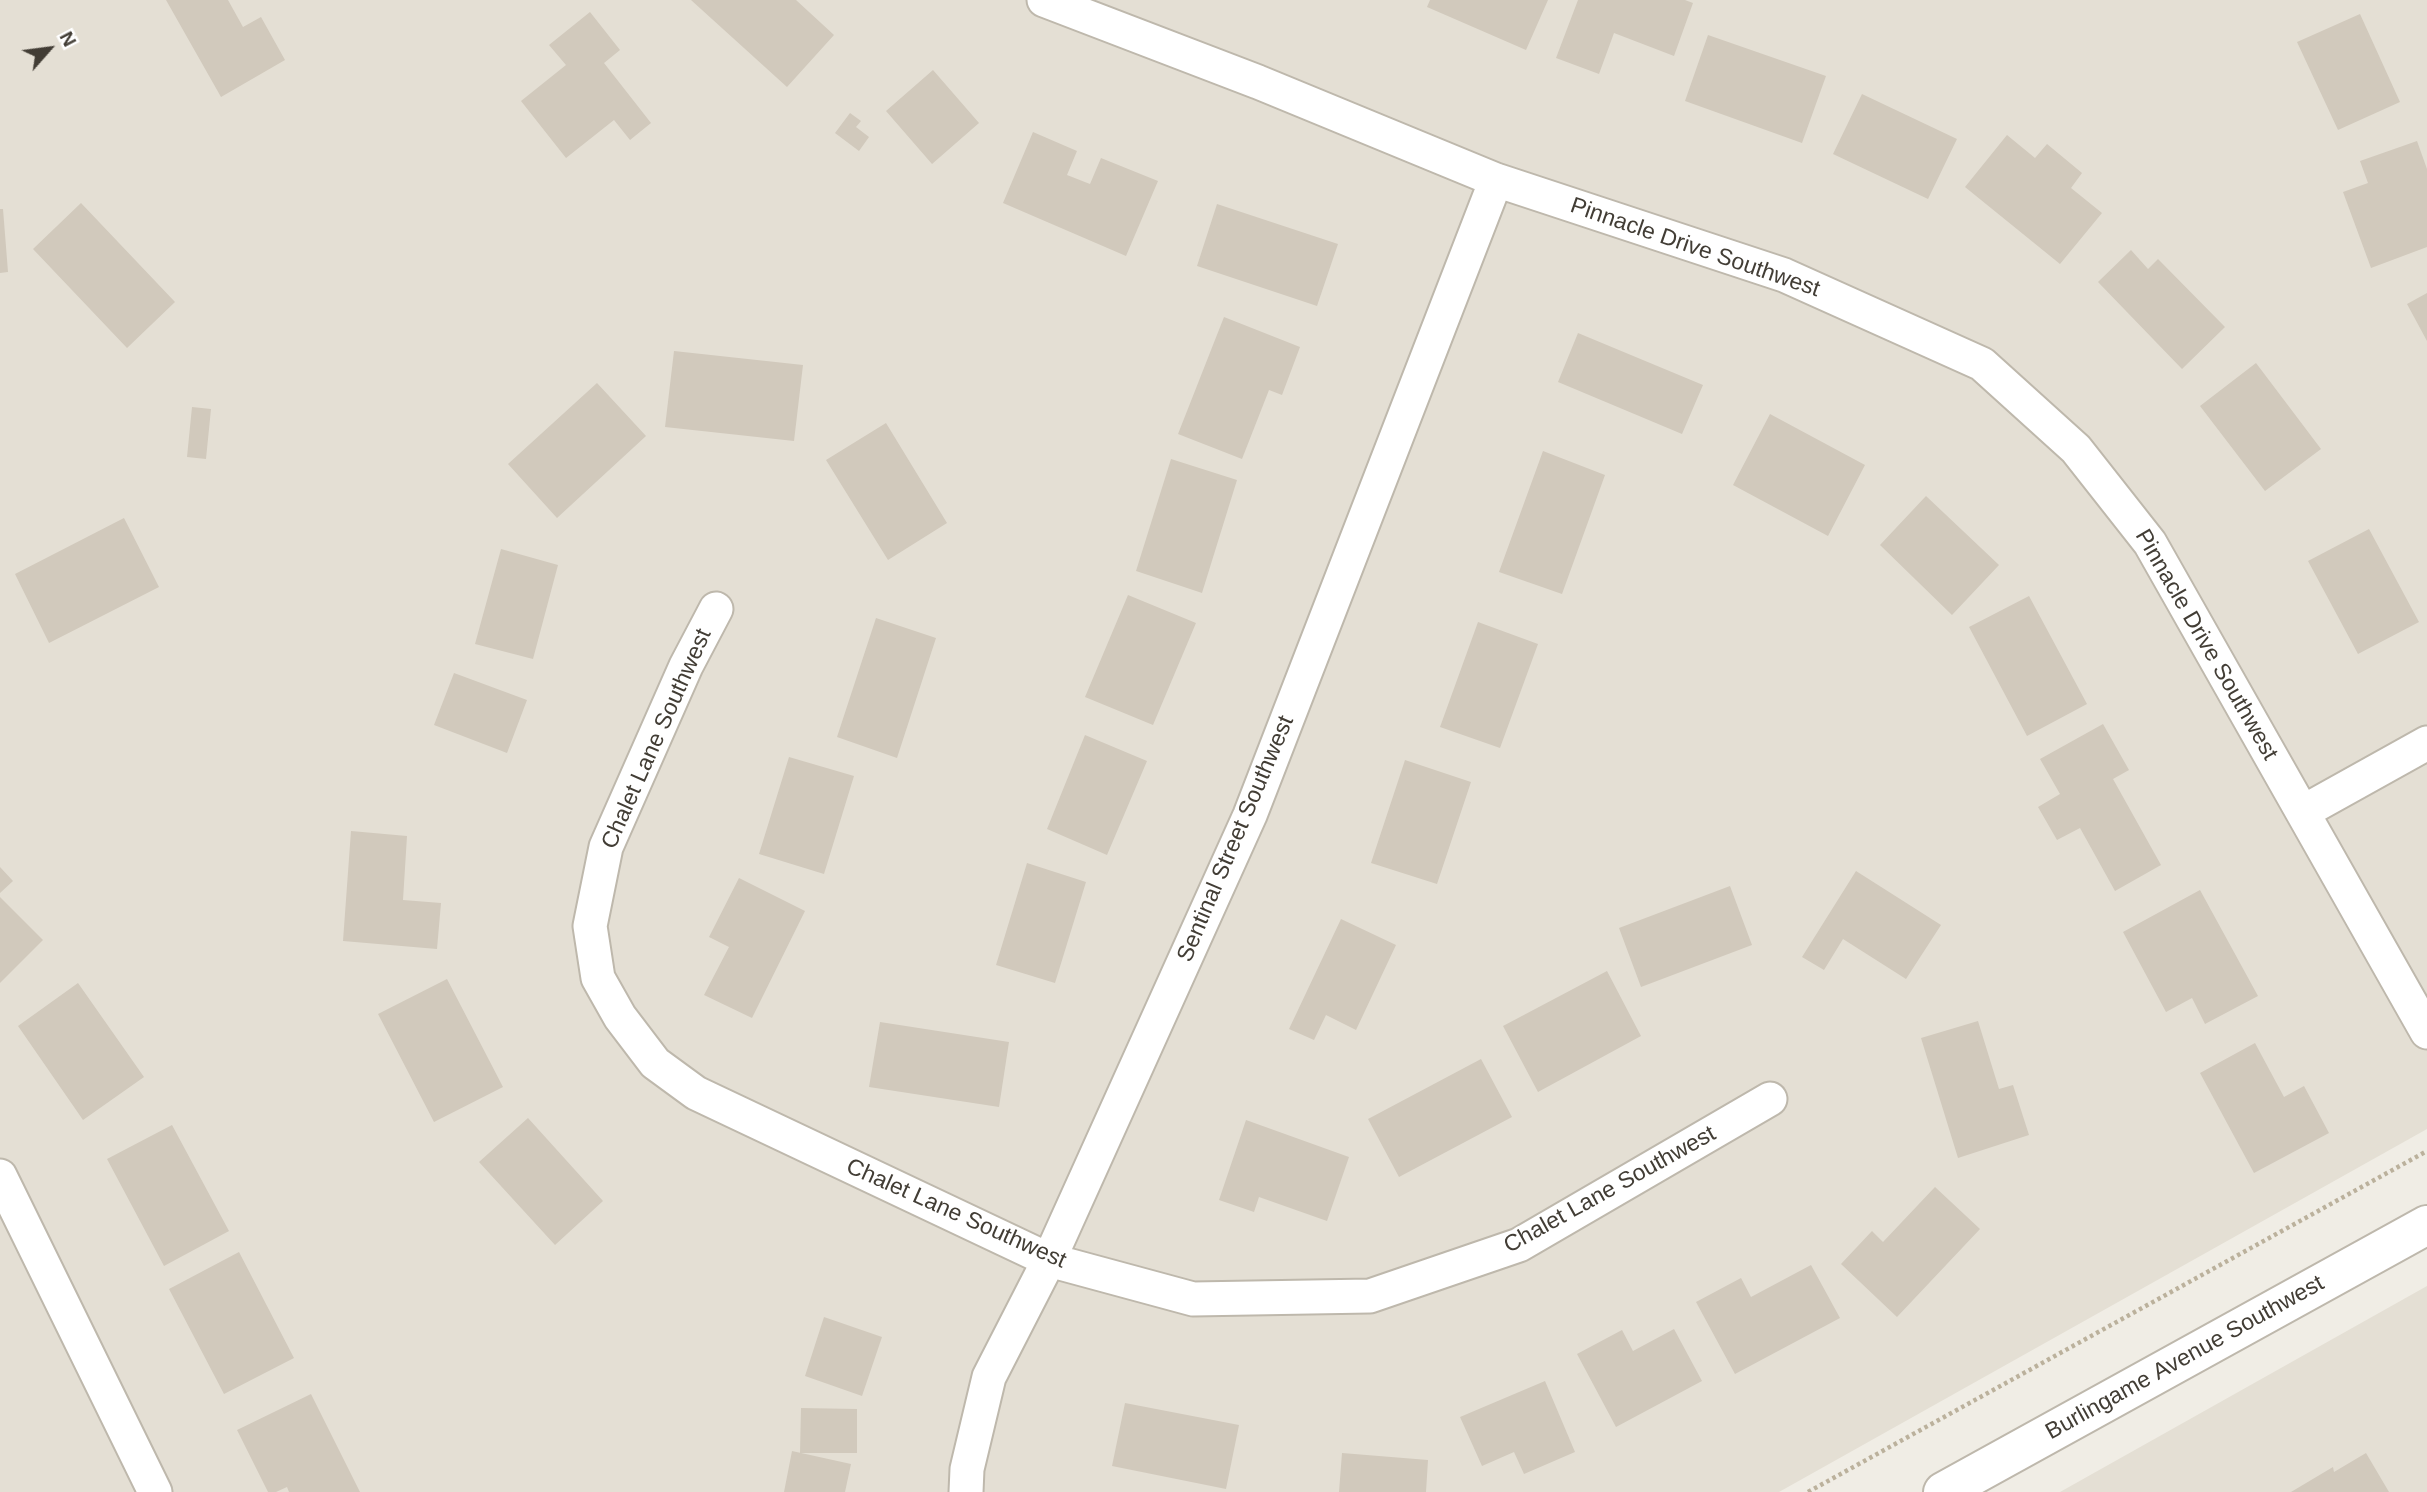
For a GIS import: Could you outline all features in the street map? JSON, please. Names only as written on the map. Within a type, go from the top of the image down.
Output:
[{"type":"street","name":"Pinnacle Drive Southwest","points":[[1044,0],[1258,82],[1496,180],[1784,275],[1982,364],[2076,449],[2150,543],[2427,1032]]},
{"type":"street","name":"Sentinal Street Southwest","points":[[966,1492],[967,1469],[989,1377],[1049,1260],[1250,815],[1496,180]]},
{"type":"street","name":"Chalet Lane Southwest","points":[[716,609],[687,666],[606,847],[590,926],[598,978],[620,1017],[655,1063],[696,1093],[1049,1260],[1194,1299],[1370,1296],[1519,1245],[1770,1099]]},
{"type":"street","points":[[2303,812],[2427,743]]},
{"type":"street","points":[[0,1175],[155,1492]]},
{"type":"street","name":"Burlingame Avenue Southwest","points":[[1944,1492],[2427,1225]]},
{"type":"path","points":[[1808,1492],[2427,1151]]},
{"type":"shaded area","points":[[0,0],[2427,0],[2427,1129],[1779,1492],[0,1492]]},
{"type":"shaded area","points":[[2427,1286],[2427,1492],[2060,1492]]},
{"type":"building","points":[[166,0],[228,0],[243,27],[261,17],[285,60],[221,97]]},
{"type":"building","points":[[691,0],[796,0],[834,35],[787,87]]},
{"type":"building","points":[[1430,0],[1548,0],[1526,50],[1427,7]]},
{"type":"building","points":[[1578,0],[1685,0],[1693,3],[1674,56],[1614,33],[1599,74],[1556,58]]},
{"type":"building","points":[[590,12],[620,50],[604,63],[651,123],[630,140],[614,120],[566,158],[521,101],[566,65],[549,45]]},
{"type":"building","points":[[2360,14],[2400,102],[2338,130],[2297,42]]},
{"type":"building","points":[[1708,35],[1826,76],[1802,143],[1685,101]]},
{"type":"building","points":[[933,70],[979,123],[932,164],[886,111]]},
{"type":"building","points":[[1862,94],[1957,139],[1928,199],[1833,154]]},
{"type":"building","points":[[850,113],[861,121],[856,127],[869,137],[859,151],[835,133]]},
{"type":"building","points":[[1033,132],[1077,151],[1067,175],[1090,184],[1101,158],[1158,181],[1126,256],[1003,203]]},
{"type":"building","points":[[2007,135],[2035,158],[2047,144],[2082,173],[2071,188],[2102,213],[2060,264],[1965,187]]},
{"type":"building","points":[[2417,141],[2427,169],[2427,247],[2371,268],[2343,192],[2368,183],[2360,161]]},
{"type":"building","points":[[81,203],[175,302],[127,348],[33,249]]},
{"type":"building","points":[[1217,204],[1338,244],[1317,306],[1197,266]]},
{"type":"building","points":[[0,209],[3,209],[8,272],[0,273]]},
{"type":"building","points":[[2131,250],[2148,269],[2158,259],[2225,327],[2182,369],[2098,282]]},
{"type":"building","points":[[2427,293],[2427,341],[2407,304]]},
{"type":"building","points":[[1224,317],[1300,347],[1282,395],[1269,390],[1242,459],[1178,434]]},
{"type":"building","points":[[1578,333],[1703,385],[1682,434],[1558,382]]},
{"type":"building","points":[[674,351],[803,365],[794,441],[665,427]]},
{"type":"building","points":[[2256,363],[2321,449],[2265,491],[2200,406]]},
{"type":"building","points":[[597,383],[646,436],[557,518],[508,464]]},
{"type":"building","points":[[192,407],[211,409],[206,459],[187,457]]},
{"type":"building","points":[[1770,414],[1865,465],[1828,536],[1733,485]]},
{"type":"building","points":[[886,423],[947,523],[888,560],[826,460]]},
{"type":"building","points":[[1543,451],[1605,475],[1562,594],[1499,572]]},
{"type":"building","points":[[1171,459],[1237,480],[1202,593],[1136,571]]},
{"type":"building","points":[[1926,496],[1999,565],[1952,615],[1880,545]]},
{"type":"building","points":[[124,518],[159,587],[49,643],[15,574]]},
{"type":"building","points":[[2369,529],[2419,622],[2358,654],[2308,561]]},
{"type":"building","points":[[501,549],[558,565],[533,659],[475,644]]},
{"type":"building","points":[[1128,595],[1196,623],[1153,725],[1085,697]]},
{"type":"building","points":[[2029,596],[2087,704],[2027,736],[1969,627]]},
{"type":"building","points":[[876,618],[936,638],[897,758],[837,737]]},
{"type":"building","points":[[1478,622],[1538,644],[1500,748],[1440,727]]},
{"type":"building","points":[[454,673],[527,700],[507,753],[434,725]]},
{"type":"building","points":[[2103,724],[2129,770],[2113,779],[2161,865],[2115,891],[2080,828],[2057,840],[2038,807],[2060,794],[2040,759]]},
{"type":"building","points":[[1085,735],[1147,761],[1107,855],[1047,829]]},
{"type":"building","points":[[789,757],[854,776],[824,874],[759,854]]},
{"type":"building","points":[[1405,760],[1471,782],[1437,884],[1371,863]]},
{"type":"building","points":[[351,831],[407,836],[403,900],[441,903],[437,949],[343,941]]},
{"type":"building","points":[[1027,863],[1086,882],[1055,983],[996,965]]},
{"type":"building","points":[[0,867],[13,881],[0,893]]},
{"type":"building","points":[[1856,871],[1941,925],[1906,979],[1843,939],[1824,970],[1802,957]]},
{"type":"building","points":[[739,878],[805,911],[752,1018],[704,995],[729,947],[709,937]]},
{"type":"building","points":[[1730,886],[1752,945],[1641,987],[1619,928]]},
{"type":"building","points":[[2200,890],[2258,996],[2205,1024],[2192,998],[2166,1012],[2123,932]]},
{"type":"building","points":[[0,897],[43,940],[0,983]]},
{"type":"building","points":[[1341,919],[1396,945],[1356,1030],[1326,1015],[1314,1040],[1289,1029]]},
{"type":"building","points":[[1607,971],[1641,1036],[1538,1092],[1503,1026]]},
{"type":"building","points":[[447,979],[503,1087],[434,1122],[378,1014]]},
{"type":"building","points":[[78,983],[144,1077],[83,1120],[18,1026]]},
{"type":"building","points":[[1978,1021],[1999,1089],[2013,1085],[2029,1135],[1958,1158],[1921,1038]]},
{"type":"building","points":[[880,1022],[1009,1042],[999,1107],[869,1087]]},
{"type":"building","points":[[2255,1043],[2284,1097],[2304,1086],[2329,1133],[2254,1173],[2200,1073]]},
{"type":"building","points":[[1481,1059],[1512,1117],[1399,1177],[1368,1119]]},
{"type":"building","points":[[528,1118],[603,1201],[555,1245],[479,1162]]},
{"type":"building","points":[[1246,1120],[1349,1157],[1327,1221],[1259,1197],[1254,1212],[1219,1200]]},
{"type":"building","points":[[172,1125],[229,1231],[164,1266],[107,1159]]},
{"type":"building","points":[[1935,1187],[1980,1229],[1897,1317],[1841,1264],[1872,1231],[1883,1242]]},
{"type":"building","points":[[239,1252],[294,1358],[224,1394],[169,1289]]},
{"type":"building","points":[[1811,1265],[1840,1318],[1735,1374],[1696,1302],[1741,1278],[1751,1297]]},
{"type":"building","points":[[824,1317],[882,1337],[862,1396],[805,1376]]},
{"type":"building","points":[[1674,1329],[1702,1381],[1616,1427],[1577,1354],[1622,1330],[1633,1351]]},
{"type":"building","points":[[1545,1381],[1575,1452],[1524,1474],[1514,1452],[1482,1466],[1460,1417]]},
{"type":"building","points":[[311,1394],[360,1492],[289,1492],[287,1487],[268,1492],[237,1430]]},
{"type":"building","points":[[1125,1403],[1239,1425],[1226,1489],[1112,1466]]},
{"type":"building","points":[[801,1408],[857,1409],[857,1453],[800,1453]]},
{"type":"building","points":[[792,1451],[851,1464],[845,1492],[784,1492]]},
{"type":"building","points":[[1342,1453],[1428,1460],[1426,1492],[1339,1492]]},
{"type":"building","points":[[2366,1453],[2389,1492],[2291,1492],[2333,1467],[2334,1472]]}]
